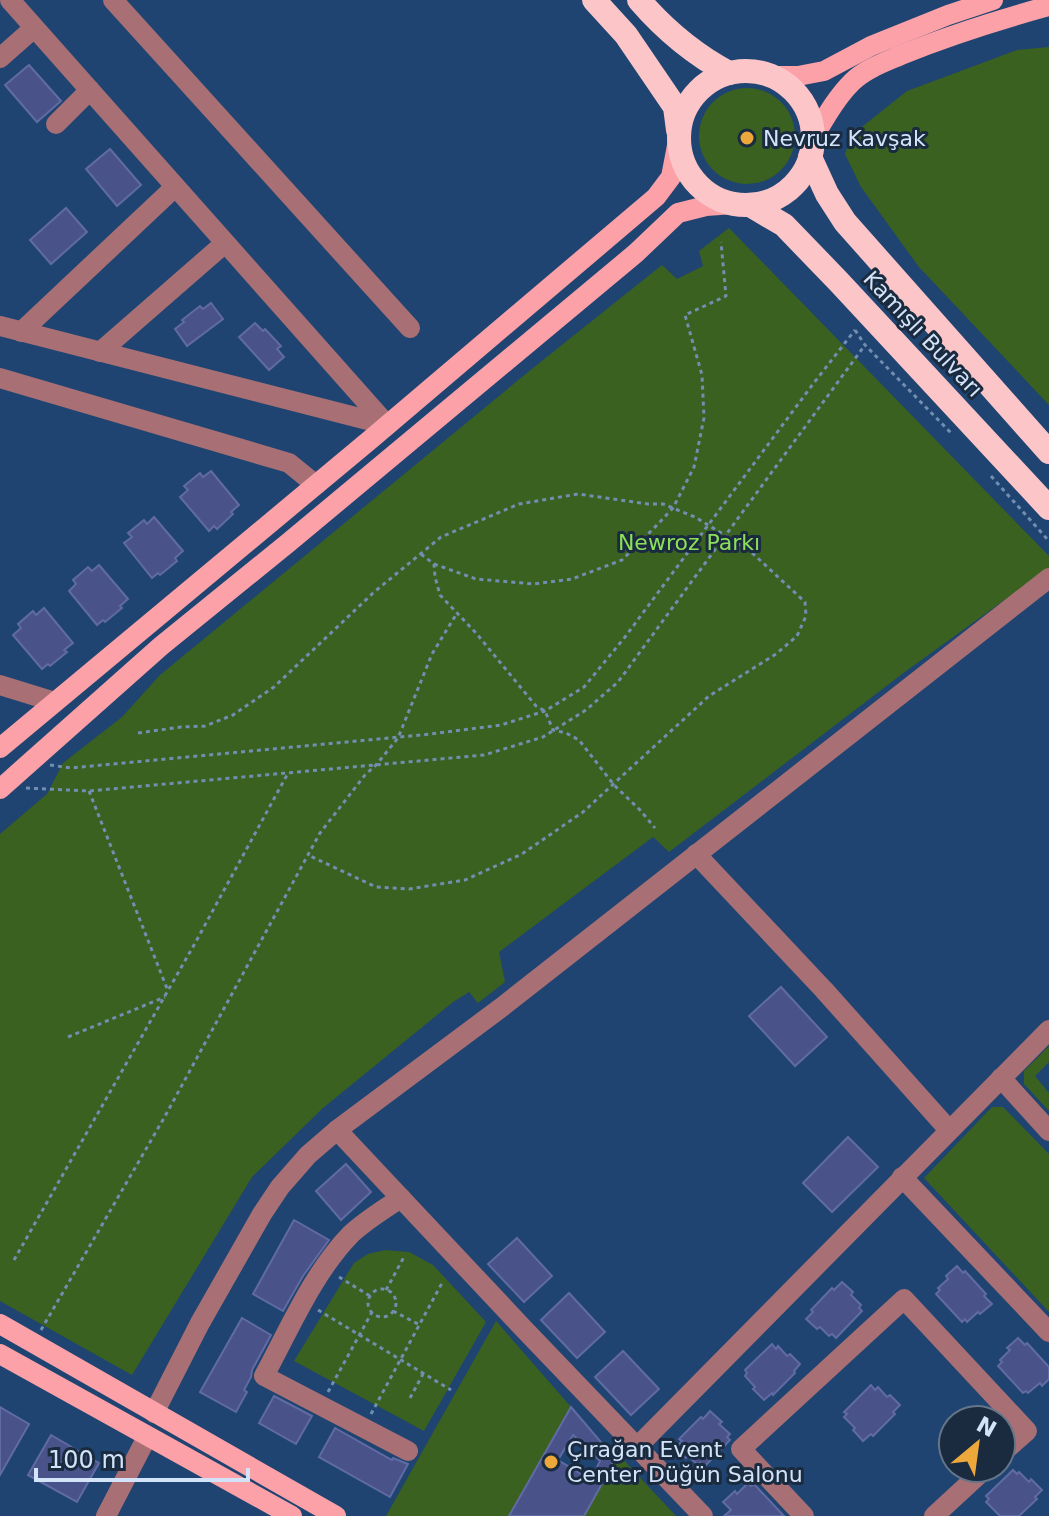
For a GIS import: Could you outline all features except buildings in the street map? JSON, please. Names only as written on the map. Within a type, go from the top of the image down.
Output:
[{"type":"highway","points":[[594,0],[626,35],[675,107],[679,135],[682,156],[690,176],[705,191],[719,199],[742,204],[766,202],[794,185],[804,172],[812,147],[810,119],[790,87],[771,76],[751,71],[729,73],[710,81],[694,96],[683,114],[679,135]]},
{"type":"highway","points":[[639,0],[704,60],[729,73]]},
{"type":"highway","name":"Kamışlı Bulvarı","points":[[812,147],[827,194],[845,222],[1049,452]]},
{"type":"highway","name":"Kamışlı Bulvarı","points":[[742,204],[784,225],[1049,508]]},
{"type":"main road","points":[[771,76],[798,76],[824,71],[871,46],[993,0]]},
{"type":"main road","points":[[812,147],[837,99],[855,79],[879,65],[937,41],[1049,6]]},
{"type":"main road","points":[[0,748],[656,197],[671,177],[679,135]]},
{"type":"main road","points":[[1,788],[161,646],[636,253],[678,213],[706,206],[742,204]]},
{"type":"main road","points":[[0,1324],[336,1516]]},
{"type":"main road","points":[[0,1354],[292,1516]]},
{"type":"street","points":[[10,0],[387,425]]},
{"type":"street","points":[[113,0],[410,328]]},
{"type":"street","points":[[0,58],[34,28]]},
{"type":"street","points":[[56,124],[90,90]]},
{"type":"street","points":[[21,332],[175,187]]},
{"type":"street","points":[[100,352],[225,243]]},
{"type":"street","points":[[0,326],[387,425]]},
{"type":"street","points":[[0,378],[289,463],[316,485]]},
{"type":"street","points":[[154,1413],[200,1323],[262,1214],[299,1165],[337,1130],[502,1007],[1049,578]]},
{"type":"street","points":[[0,685],[55,702]]},
{"type":"street","points":[[696,854],[824,990],[949,1130]]},
{"type":"street","points":[[638,1446],[1049,1030]]},
{"type":"street","points":[[1001,1078],[1049,1131]]},
{"type":"street","points":[[337,1130],[703,1516]]},
{"type":"street","points":[[902,1177],[1049,1332]]},
{"type":"street","points":[[401,1198],[353,1232],[335,1252],[264,1376],[408,1451]]},
{"type":"street","points":[[798,1514],[741,1449],[904,1299],[1002,1404]]},
{"type":"street","points":[[1017,1420],[1027,1431],[1017,1440]]},
{"type":"street","points":[[106,1516],[147,1437]]},
{"type":"street","points":[[934,1516],[969,1484]]},
{"type":"path","points":[[421,554],[434,564],[476,579],[534,584],[572,579],[622,560],[673,508],[694,467],[704,418],[702,375],[685,315],[726,296],[721,242]]},
{"type":"path","points":[[30,763],[71,768],[398,738],[501,725],[545,711],[584,687],[625,637],[855,330]]},
{"type":"path","points":[[1,788],[89,791],[484,755],[543,737],[586,710],[618,682],[865,345]]},
{"type":"path","points":[[138,733],[205,726],[233,715],[274,687],[373,593],[441,537],[519,504],[578,494],[663,504],[709,525],[749,550],[805,602],[806,616],[797,636],[776,654],[709,696],[583,812],[522,854],[465,880],[409,889],[376,887],[308,855]]},
{"type":"path","points":[[434,564],[440,595],[536,706],[545,711],[553,730]]},
{"type":"path","points":[[33,1343],[164,1118],[320,833],[398,738],[432,654],[457,613]]},
{"type":"path","points":[[553,730],[579,740],[614,785],[655,828]]},
{"type":"path","points":[[14,1260],[165,997],[288,773]]},
{"type":"path","points":[[89,791],[168,991]]},
{"type":"path","points":[[68,1037],[165,997]]},
{"type":"path","points":[[386,1290],[405,1255]]},
{"type":"path","points":[[325,1268],[370,1296]]},
{"type":"path","points":[[363,1428],[442,1283]]},
{"type":"path","points":[[377,1290],[386,1290],[395,1299],[393,1311],[384,1317],[375,1315],[368,1304],[370,1296],[377,1290]]},
{"type":"path","points":[[304,1302],[451,1390]]},
{"type":"path","points":[[393,1311],[419,1325]]},
{"type":"path","points":[[320,1405],[372,1312]]},
{"type":"path","points":[[410,1398],[423,1374]]},
{"type":"green space","points":[[1049,47],[1049,405],[919,267],[861,187],[845,154],[850,140],[863,126],[907,91],[1017,50]]},
{"type":"green space","points":[[747,88],[765,92],[781,102],[791,118],[795,136],[791,154],[781,170],[765,180],[747,184],[729,180],[713,170],[703,154],[699,136],[703,118],[713,102],[729,92]]},
{"type":"green space","name":"Newroz Parkı","points":[[729,228],[1049,556],[1049,568],[906,671],[669,852],[653,837],[499,952],[505,982],[478,1003],[469,992],[453,1002],[323,1108],[252,1177],[132,1375],[0,1301],[0,834],[47,794],[63,763],[122,717],[160,675],[662,265],[677,279],[703,266],[699,251]]},
{"type":"green space","points":[[1049,1046],[1049,1062],[1035,1076],[1049,1093],[1049,1111],[1024,1084],[1024,1071]]},
{"type":"green space","points":[[992,1107],[1003,1107],[1049,1154],[1049,1312],[924,1178]]},
{"type":"green space","points":[[385,1250],[409,1252],[433,1265],[486,1322],[424,1431],[294,1361],[354,1263],[368,1254]]},
{"type":"green space","points":[[496,1321],[571,1407],[509,1516],[386,1516]]},
{"type":"green space","points":[[619,1455],[676,1516],[584,1516]]},
{"type":"place","name":"Nevruz Kavşak","points":[[747,138]]},
{"type":"place","name":"Çırağan Event Center Düğün Salonu","points":[[551,1462]]}]
